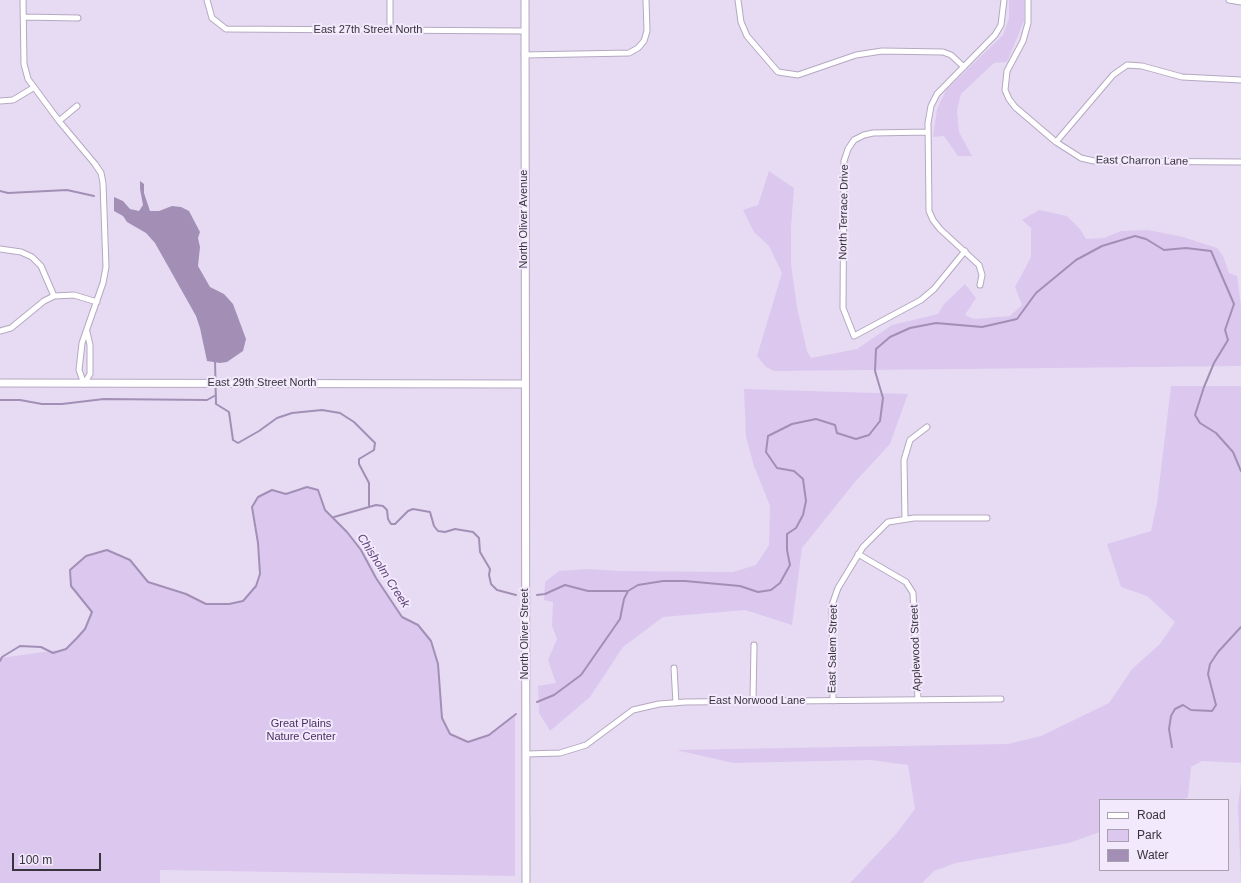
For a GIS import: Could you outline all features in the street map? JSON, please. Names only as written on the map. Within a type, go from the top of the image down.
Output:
[{"type":"main road","points":[[524,54],[525,0]]},
{"type":"main road","name":"North Oliver Avenue","points":[[524,54],[524,384]]},
{"type":"main road","name":"East 29th Street North","points":[[0,384],[524,384]]},
{"type":"main road","name":"North Oliver Street","points":[[524,384],[526,883]]},
{"type":"street","points":[[23,0],[24,64],[28,79],[33,88],[59,121],[95,164],[101,173],[103,183],[106,267],[97,302],[86,332],[79,358],[80,374],[84,384]]},
{"type":"street","name":"East 27th Street North","points":[[207,0],[212,18],[226,29],[524,31]]},
{"type":"street","points":[[390,0],[390,30]]},
{"type":"street","points":[[524,54],[618,55],[629,53],[638,48],[644,41],[647,32],[646,0]]},
{"type":"street","points":[[738,0],[741,22],[747,36],[772,67],[778,72],[798,76],[856,54],[882,51],[923,50],[942,52],[951,55],[964,67]]},
{"type":"street","points":[[980,286],[982,275],[979,265],[940,229],[933,220],[929,211],[928,132],[931,106],[937,94],[964,67],[1001,25],[1004,0]]},
{"type":"street","name":"East Charron Lane","points":[[1028,0],[1028,23],[1023,41],[1007,71],[1005,90],[1015,107],[1056,142],[1081,158],[1094,161],[1241,162]]},
{"type":"street","points":[[1229,0],[1241,2]]},
{"type":"street","points":[[24,17],[78,18]]},
{"type":"street","points":[[1056,142],[1112,75],[1127,65],[1142,66],[1182,77],[1241,80]]},
{"type":"street","points":[[0,101],[13,100],[33,88]]},
{"type":"street","points":[[59,121],[77,106]]},
{"type":"street","name":"North Terrace Drive","points":[[928,132],[873,132],[854,140],[848,149],[844,160],[843,308],[854,336],[921,300],[934,289],[965,251]]},
{"type":"street","points":[[0,249],[22,252],[32,257],[41,266],[54,296]]},
{"type":"street","points":[[0,331],[11,328],[44,301],[54,296],[74,295],[97,302]]},
{"type":"street","points":[[84,384],[90,374],[90,345],[86,332]]},
{"type":"street","points":[[905,519],[904,460],[910,440],[927,427]]},
{"type":"street","name":"East Salem Street","points":[[833,701],[832,605],[838,588],[863,547],[888,522],[905,519],[987,518]]},
{"type":"street","name":"Applewood Street","points":[[858,554],[906,582],[913,593],[918,700]]},
{"type":"street","points":[[753,701],[754,646]]},
{"type":"street","points":[[674,668],[676,702]]},
{"type":"street","name":"East Norwood Lane","points":[[526,754],[560,753],[586,744],[633,710],[676,702],[1001,699]]},
{"type":"green space","points":[[1009,0],[1024,0],[1024,21],[1007,62],[994,63],[961,94],[957,110],[959,132],[972,156],[958,156],[944,136],[933,137],[937,109],[946,90],[1003,35],[1009,18]]},
{"type":"green space","points":[[769,171],[794,188],[791,227],[791,264],[797,307],[807,351],[811,358],[857,349],[892,325],[938,314],[944,304],[965,284],[976,298],[965,315],[974,319],[1010,316],[1022,305],[1015,287],[1031,257],[1031,228],[1022,220],[1039,210],[1067,216],[1080,229],[1086,239],[1104,238],[1121,231],[1148,230],[1183,237],[1217,248],[1223,256],[1229,273],[1237,276],[1241,306],[1241,366],[774,371],[766,367],[757,356],[782,273],[769,246],[754,232],[743,210],[758,205]]},
{"type":"green space","points":[[1171,386],[1241,386],[1241,763],[1202,761],[1191,767],[1188,797],[1185,799],[1099,799],[1099,832],[1069,843],[956,863],[934,871],[922,883],[850,883],[896,834],[915,809],[908,765],[871,760],[733,763],[676,750],[1008,744],[1041,736],[1109,703],[1132,669],[1160,644],[1175,622],[1147,596],[1121,587],[1107,544],[1151,531],[1157,503]]},
{"type":"green space","points":[[744,389],[908,394],[890,444],[855,482],[802,548],[792,625],[745,610],[663,617],[623,647],[590,697],[550,731],[539,713],[538,686],[556,683],[548,660],[557,639],[552,626],[553,602],[544,600],[545,582],[559,571],[589,569],[620,571],[733,572],[756,565],[769,545],[770,506],[754,466],[746,437]]},
{"type":"green space","name":"Great Plains Nature Center","points":[[307,487],[318,490],[325,510],[347,532],[361,550],[376,578],[402,617],[418,625],[431,641],[438,664],[442,718],[450,734],[468,742],[489,735],[515,715],[515,876],[160,870],[160,883],[0,883],[0,658],[66,649],[77,638],[85,629],[92,612],[71,586],[70,570],[86,556],[107,550],[130,560],[148,582],[186,594],[206,604],[229,604],[243,601],[256,586],[260,574],[258,543],[252,507],[258,497],[272,490],[286,493]]},
{"type":"green space","points":[[1241,781],[1241,883],[1238,806]]},
{"type":"water","points":[[140,181],[144,184],[144,193],[150,211],[159,211],[172,206],[181,207],[189,211],[200,232],[198,238],[200,247],[198,266],[210,287],[224,294],[233,304],[246,339],[243,351],[227,362],[220,363],[207,361],[196,316],[155,243],[146,233],[127,222],[123,216],[114,211],[114,197],[123,201],[130,209],[139,211],[143,205]]},
{"type":"waterway","points":[[0,191],[8,193],[67,190],[94,196]]},
{"type":"waterway","points":[[537,702],[554,695],[581,675],[620,619],[624,599],[628,591],[638,585],[663,581],[685,581],[740,586],[758,592],[771,590],[780,583],[790,565],[787,550],[787,534],[796,528],[803,515],[806,501],[803,479],[794,471],[777,468],[766,452],[768,436],[792,424],[816,419],[835,425],[837,433],[856,439],[869,435],[880,421],[883,398],[875,371],[876,349],[890,337],[910,328],[936,323],[982,327],[1017,319],[1036,293],[1076,260],[1102,246],[1135,236],[1146,239],[1164,250],[1186,248],[1211,251],[1234,304],[1225,330],[1228,340],[1214,363],[1195,415],[1200,423],[1216,433],[1233,452],[1241,471]]},
{"type":"waterway","points":[[215,360],[216,404],[229,412],[233,440],[238,443],[259,431],[277,418],[292,413],[322,410],[340,413],[354,422],[375,443],[374,450],[359,459],[359,464],[369,483],[369,506]]},
{"type":"waterway","points":[[0,400],[20,400],[42,404],[62,404],[104,399],[207,400],[216,395]]},
{"type":"waterway","name":"Chisholm Creek","points":[[0,661],[2,657],[20,646],[41,647],[53,653],[66,649],[77,638],[85,629],[92,612],[71,586],[70,570],[86,556],[107,550],[130,560],[148,582],[186,594],[206,604],[229,604],[243,601],[256,586],[260,574],[258,543],[252,507],[258,497],[272,490],[286,494],[307,487],[318,490],[325,510],[347,532],[361,550],[376,578],[402,617],[418,625],[431,641],[438,664],[442,718],[450,734],[468,742],[489,735],[516,714]]},
{"type":"waterway","points":[[334,517],[376,505],[383,506],[387,510],[388,519],[391,524],[395,524],[408,511],[413,509],[430,512],[434,526],[438,531],[445,532],[455,529],[473,532],[479,538],[480,552],[490,569],[489,575],[491,584],[497,590],[516,595]]},
{"type":"waterway","points":[[537,595],[545,594],[565,585],[588,591],[628,591]]},
{"type":"waterway","points":[[1172,747],[1169,729],[1171,716],[1175,709],[1183,705],[1191,710],[1212,711],[1216,705],[1208,674],[1210,664],[1218,652],[1241,627]]}]
